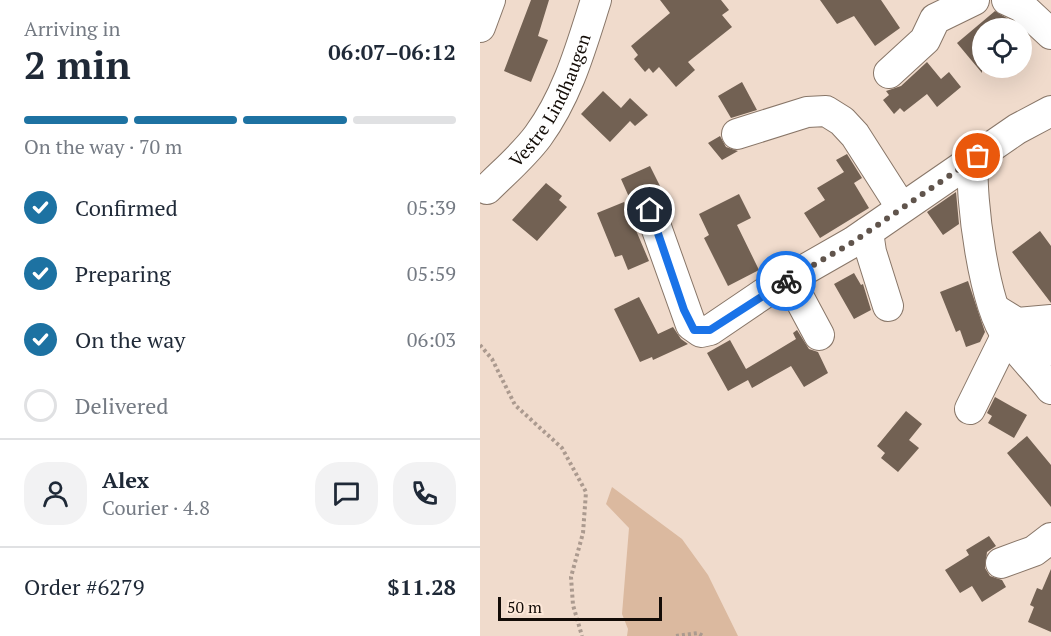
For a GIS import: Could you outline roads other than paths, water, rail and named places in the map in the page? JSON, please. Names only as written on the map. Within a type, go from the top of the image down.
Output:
[{"type":"street","points":[[480,27],[490,0]]},
{"type":"street","name":"Vestre Lindhaugen","points":[[487,189],[537,138],[547,124],[569,82],[596,0]]},
{"type":"street","points":[[889,73],[921,45],[935,19],[974,0]]},
{"type":"street","points":[[1007,0],[1022,8],[1051,33]]},
{"type":"street","points":[[736,134],[807,112],[826,111],[842,121],[855,135],[901,207]]},
{"type":"street","points":[[650,210],[687,318],[694,330],[701,332],[710,330],[868,232],[1017,129],[1051,111]]},
{"type":"street","points":[[973,160],[974,206],[986,277],[1001,323],[1051,390]]},
{"type":"street","points":[[868,232],[871,252],[888,306]]},
{"type":"street","points":[[667,318],[653,270],[670,266]]},
{"type":"street","points":[[789,279],[819,335]]},
{"type":"street","points":[[1001,323],[1051,320]]},
{"type":"street","points":[[1001,323],[1041,349],[1051,350]]},
{"type":"street","points":[[970,409],[1001,323]]},
{"type":"street","points":[[1002,563],[1034,551],[1051,538]]}]
